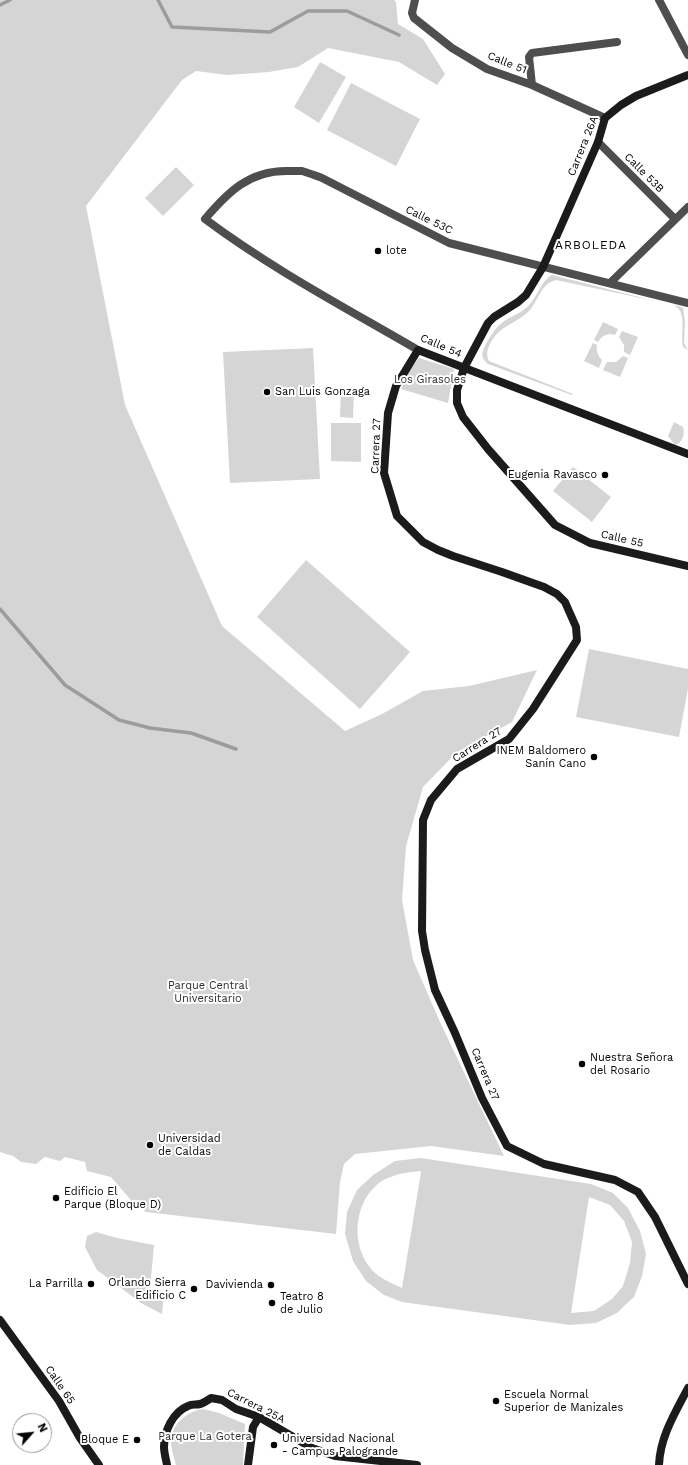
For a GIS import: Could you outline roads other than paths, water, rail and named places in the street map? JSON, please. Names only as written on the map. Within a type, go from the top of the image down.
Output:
[{"type":"street","name":"Calle 51","points":[[415,0],[412,13],[418,22],[452,48],[487,69],[532,85],[605,118]]},
{"type":"street","points":[[659,0],[688,55]]},
{"type":"street","points":[[532,85],[529,57],[532,53],[617,42]]},
{"type":"street","name":"Carrera 26A","points":[[555,525],[462,417],[457,403],[457,390],[464,368],[488,323],[494,317],[518,302],[526,294],[542,268],[598,142],[605,118],[620,105],[636,96],[688,75]]},
{"type":"street","name":"Calle 53B","points":[[598,142],[675,219]]},
{"type":"street","name":"Calle 53C","points":[[205,219],[222,199],[249,179],[273,171],[302,171],[322,178],[449,243],[542,268],[610,283],[688,303]]},
{"type":"street","points":[[610,283],[688,208]]},
{"type":"street","name":"Calle 54","points":[[205,219],[233,240],[269,263],[418,350],[688,454]]},
{"type":"street","name":"Carrera 27","points":[[418,350],[396,386],[388,413],[384,473],[397,516],[423,542],[438,550],[544,587],[557,594],[565,602],[576,627],[577,640],[533,709],[509,739],[457,769],[431,800],[423,820],[422,931],[435,990],[482,1098],[507,1146],[544,1164],[615,1180],[638,1192],[655,1217],[688,1284]]},
{"type":"street","name":"Calle 55","points":[[555,525],[590,543],[688,566]]},
{"type":"street","name":"Calle 65","points":[[0,1320],[59,1401],[80,1438],[99,1465]]},
{"type":"street","points":[[659,1465],[659,1453],[667,1429],[688,1388]]},
{"type":"street","name":"Carrera 25A","points":[[167,1465],[164,1440],[172,1421],[180,1411],[188,1406],[201,1403],[211,1398],[222,1400],[236,1409],[259,1417],[312,1448],[334,1456],[417,1465]]},
{"type":"street","points":[[248,1465],[253,1427],[259,1417]]},
{"type":"waterway","points":[[0,5],[10,0]]},
{"type":"waterway","points":[[158,0],[172,27],[270,32],[308,11],[347,11],[399,35]]},
{"type":"waterway","points":[[0,609],[65,685],[119,720],[150,728],[191,733],[236,749]]},
{"type":"place","name":"lote","points":[[378,251]]},
{"type":"place","name":"San Luis Gonzaga","points":[[267,392]]},
{"type":"place","name":"Eugenia Ravasco","points":[[605,475]]},
{"type":"place","name":"INEM Baldomero Sanín Cano","points":[[594,757]]},
{"type":"place","name":"Nuestra Señora del Rosario","points":[[582,1064]]},
{"type":"place","name":"Universidad de Caldas","points":[[150,1145]]},
{"type":"place","name":"Edificio El Parque (Bloque D)","points":[[56,1198]]},
{"type":"place","name":"La Parrilla","points":[[91,1284]]},
{"type":"place","name":"Davivienda","points":[[271,1285]]},
{"type":"place","name":"Orlando Sierra Edificio C","points":[[194,1289]]},
{"type":"place","name":"Teatro 8 de Julio","points":[[272,1303]]},
{"type":"place","name":"Escuela Normal Superior de Manizales","points":[[496,1401]]},
{"type":"place","name":"Bloque E","points":[[137,1440]]},
{"type":"place","name":"Universidad Nacional - Campus Palogrande","points":[[274,1445]]},
{"type":"district","name":"ARBOLEDA","points":[[591,245]]},
{"type":"park label","name":"Los Girasoles","points":[[430,380]]},
{"type":"park label","name":"Parque Central Universitario","points":[[208,992]]},
{"type":"park label","name":"Parque La Gotera","points":[[205,1437]]}]
